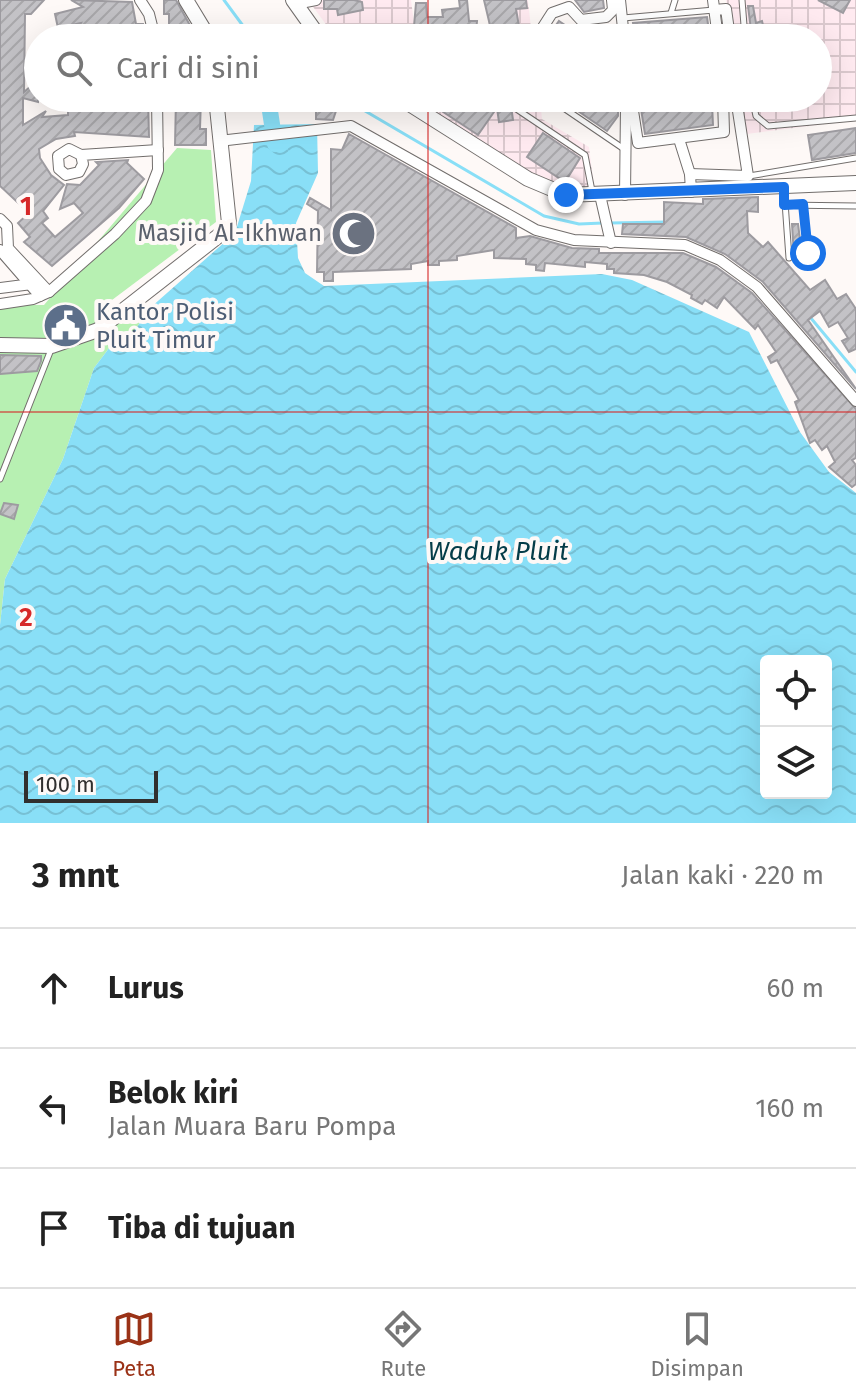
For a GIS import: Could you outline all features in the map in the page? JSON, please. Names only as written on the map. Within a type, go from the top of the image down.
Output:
[{"type":"street","points":[[140,0],[152,24]]},
{"type":"street","points":[[186,0],[201,24]]},
{"type":"street","points":[[294,2],[316,0]]},
{"type":"street","points":[[545,24],[552,13],[569,4],[581,20],[606,17],[613,10],[612,0]]},
{"type":"street","points":[[620,0],[623,24]]},
{"type":"street","points":[[294,2],[310,24]]},
{"type":"street","points":[[714,5],[726,9],[728,24]]},
{"type":"street","points":[[0,304],[45,294],[88,259],[146,201],[155,183],[157,112]]},
{"type":"street","points":[[0,345],[52,346],[81,339],[117,318],[226,230],[229,223],[217,112]]},
{"type":"street","points":[[422,112],[528,179],[566,195],[598,200],[691,190],[856,183]]},
{"type":"street","points":[[625,195],[626,112]]},
{"type":"street","points":[[630,112],[638,143],[724,132],[723,112]]},
{"type":"street","points":[[690,174],[748,176],[738,112]]},
{"type":"street","points":[[219,141],[243,136],[356,127],[536,230],[574,240],[610,238],[667,242],[720,260],[757,287],[856,401]]},
{"type":"street","points":[[679,139],[690,174],[691,190]]},
{"type":"street","points":[[81,155],[158,150]]},
{"type":"street","points":[[598,200],[610,238]]},
{"type":"street","points":[[0,219],[7,226],[2,246],[45,294]]},
{"type":"street","points":[[0,288],[58,281]]},
{"type":"lane","points":[[671,13],[675,0]]},
{"type":"lane","points":[[742,0],[744,24]]},
{"type":"lane","points":[[622,19],[714,5]]},
{"type":"lane","points":[[521,112],[585,155],[598,200]]},
{"type":"lane","points":[[570,112],[624,149]]},
{"type":"lane","points":[[755,112],[768,126],[856,118]]},
{"type":"lane","points":[[748,176],[856,158]]},
{"type":"lane","points":[[784,187],[789,258]]},
{"type":"lane","points":[[803,204],[808,253]]},
{"type":"lane","points":[[784,205],[856,206]]},
{"type":"lane","points":[[0,479],[52,346]]},
{"type":"shaded area","points":[[308,0],[411,0],[414,24],[326,24]]},
{"type":"shaded area","points":[[485,0],[528,0],[531,24],[489,24]]},
{"type":"shaded area","points":[[726,0],[856,0],[856,120],[747,134],[743,112],[832,112],[832,24],[730,24]]},
{"type":"shaded area","points":[[428,112],[541,112],[542,119],[589,147],[595,195],[535,181]]},
{"type":"green space","points":[[177,148],[211,150],[216,222],[104,306],[150,308],[133,333],[116,339],[94,368],[63,459],[5,579],[0,625],[0,305],[44,305]]},
{"type":"water","name":"Waduk Pluit","points":[[317,124],[318,173],[296,223],[298,258],[305,273],[324,286],[602,274],[632,280],[749,332],[800,432],[829,472],[856,493],[856,823],[0,823],[0,625],[5,579],[63,459],[94,368],[116,339],[133,333],[150,308],[235,233],[251,181],[254,125]]},
{"type":"building","points":[[0,0],[44,0],[31,14],[25,14],[23,125],[44,112],[42,117],[68,115],[68,112],[148,112],[149,137],[74,132],[75,136],[56,139],[39,149],[40,158],[51,175],[64,185],[43,211],[48,218],[42,223],[55,237],[83,213],[74,203],[60,209],[67,184],[80,185],[99,165],[96,162],[128,160],[127,163],[144,179],[119,208],[52,266],[24,242],[30,237],[18,223],[29,213],[0,186]]},
{"type":"building","points":[[71,0],[132,2],[136,24],[57,24],[55,14],[83,7]]},
{"type":"building","points":[[164,0],[176,0],[189,24],[169,24],[169,14],[164,14]]},
{"type":"building","points":[[324,0],[362,2],[363,10],[338,15],[337,9],[324,9]]},
{"type":"building","points":[[459,0],[467,0],[469,21],[477,21],[477,24],[414,24],[416,3],[426,3],[427,17],[443,17],[442,10],[460,8]]},
{"type":"building","points":[[484,0],[526,0],[527,8],[516,9],[519,24],[490,24]]},
{"type":"building","points":[[575,0],[603,0],[604,8],[584,12]]},
{"type":"building","points":[[818,0],[850,0],[843,13]]},
{"type":"building","points":[[748,6],[753,6],[756,23],[762,21],[763,24],[750,24]]},
{"type":"building","points":[[707,17],[708,24],[633,24]]},
{"type":"building","points":[[176,112],[201,112],[200,129],[206,129],[206,145],[175,145]]},
{"type":"building","points":[[316,112],[336,112],[333,120],[316,119]]},
{"type":"building","points":[[443,112],[494,112],[478,135]]},
{"type":"building","points":[[498,112],[512,112],[513,120],[499,122]]},
{"type":"building","points":[[579,112],[618,112],[607,131]]},
{"type":"building","points":[[641,112],[712,112],[713,125],[645,134]]},
{"type":"building","points":[[856,128],[856,153],[812,160],[808,135]]},
{"type":"building","points":[[543,133],[580,158],[565,182],[527,157]]},
{"type":"building","points":[[349,134],[516,228],[516,238],[530,236],[572,248],[599,249],[599,253],[683,253],[716,267],[752,293],[856,409],[856,458],[852,460],[856,465],[856,484],[852,487],[829,467],[835,462],[827,446],[822,450],[815,440],[810,443],[795,402],[799,400],[777,360],[771,363],[768,357],[776,352],[758,325],[755,329],[724,297],[717,308],[705,300],[702,304],[667,282],[644,275],[614,273],[614,269],[607,269],[607,264],[585,262],[585,267],[545,263],[544,271],[536,270],[536,265],[526,264],[526,259],[494,258],[494,250],[457,256],[457,260],[439,261],[439,265],[428,265],[428,261],[411,264],[411,269],[333,272],[333,281],[324,281],[324,272],[317,272],[318,211],[307,204],[310,198],[331,210],[331,149],[342,150]]},
{"type":"building","points":[[758,197],[758,212],[747,211],[748,233],[763,247],[768,242],[810,290],[825,280],[837,299],[846,294],[856,309],[856,349],[849,352],[842,341],[848,338],[838,322],[829,327],[820,311],[808,320],[856,389],[763,282],[725,254],[686,237],[622,234],[623,224],[664,224],[664,202],[703,204],[703,199]]},
{"type":"building","points":[[792,224],[798,224],[802,255],[794,256]]},
{"type":"building","name":"Kantor Polisi Pluit Timur","points":[[46,318],[85,318],[85,324],[46,335]]},
{"type":"building","points":[[0,355],[41,356],[41,361],[37,371],[0,374]]},
{"type":"building","points":[[4,503],[18,505],[14,519],[0,514]]},
{"type":"waterway","points":[[224,0],[242,24]]},
{"type":"waterway","points":[[270,112],[275,144]]},
{"type":"waterway","points":[[367,112],[544,216],[579,224],[603,223]]},
{"type":"waterway","points":[[610,223],[667,222]]},
{"type":"waterway","points":[[810,317],[856,372]]},
{"type":"place","name":"Masjid Al-Ikhwan","points":[[353,233]]},
{"type":"place","name":"Kantor Polisi Pluit Timur","points":[[65,326]]},
{"type":"route","points":[[566,195],[784,187],[784,205],[803,204],[808,253]]}]
